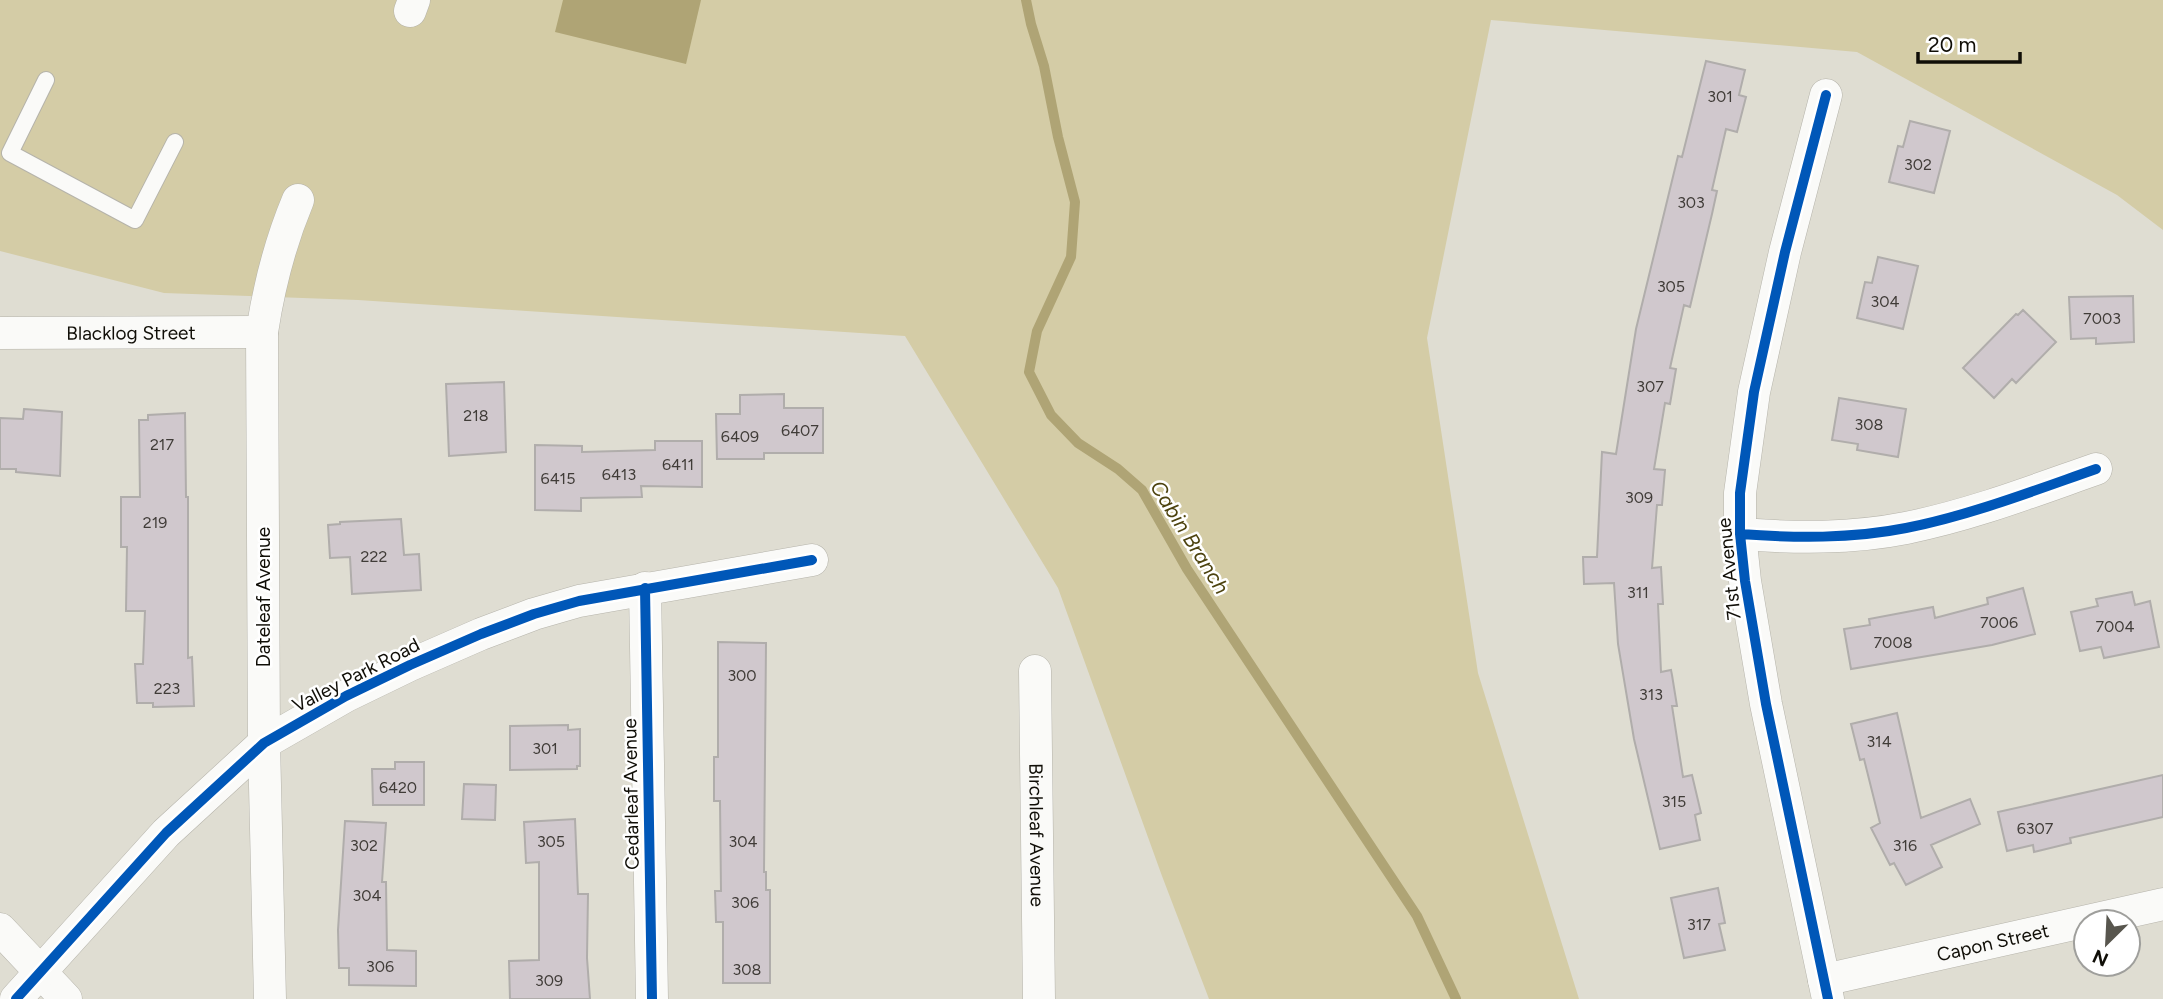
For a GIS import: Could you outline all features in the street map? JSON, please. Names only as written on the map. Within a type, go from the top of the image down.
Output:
[{"type":"street","name":"71st Avenue","points":[[1826,95],[1785,252],[1754,392],[1740,493],[1740,534],[1745,581],[1766,704],[1826,989]]},
{"type":"street","name":"Dateleaf Avenue","points":[[270,999],[264,743],[262,332],[277,258],[298,200]]},
{"type":"street","name":"Blacklog Street","points":[[0,333],[262,332]]},
{"type":"street","points":[[1740,534],[1796,538],[1853,535],[1904,528],[2001,503],[2096,469]]},
{"type":"street","name":"Valley Park Road","points":[[16,999],[166,833],[264,743],[356,691],[481,634],[579,601],[812,560]]},
{"type":"street","name":"Cedarleaf Avenue","points":[[645,588],[652,999]]},
{"type":"street","name":"Birchleaf Avenue","points":[[1035,671],[1040,999]]},
{"type":"street","name":"Capon Street","points":[[1826,989],[2163,904]]},
{"type":"street","points":[[0,929],[66,999]]},
{"type":"lane","points":[[46,80],[10,153],[135,220],[175,142]]},
{"type":"shaded area","points":[[0,0],[2163,0],[2163,230],[2117,195],[1857,52],[1491,20],[1427,338],[1478,673],[1579,999],[1209,999],[1058,588],[905,336],[358,300],[164,293],[0,251]]},
{"type":"shaded area","points":[[563,0],[701,0],[686,64],[555,32]]},
{"type":"building","points":[[1706,61],[1745,70],[1739,95],[1746,97],[1737,132],[1726,129],[1712,190],[1717,191],[1712,214],[1690,307],[1684,305],[1670,368],[1676,369],[1670,404],[1665,403],[1654,469],[1665,470],[1662,505],[1657,505],[1652,568],[1661,567],[1663,604],[1658,604],[1661,672],[1671,670],[1677,706],[1672,706],[1683,777],[1692,775],[1701,813],[1695,815],[1700,840],[1660,849],[1634,739],[1618,644],[1614,583],[1584,584],[1583,557],[1597,557],[1602,452],[1616,454],[1636,329],[1678,156],[1682,157]]},
{"type":"building","points":[[1910,121],[1950,131],[1934,193],[1889,182],[1898,146],[1903,147]]},
{"type":"building","points":[[1878,257],[1918,266],[1903,329],[1857,318],[1865,282],[1872,283]]},
{"type":"building","points":[[2133,296],[2134,342],[2096,344],[2096,338],[2071,339],[2069,297]]},
{"type":"building","points":[[2023,310],[2056,342],[2016,383],[2012,379],[1994,398],[1963,368]]},
{"type":"building","points":[[504,382],[506,452],[449,456],[446,384]]},
{"type":"building","points":[[784,394],[784,408],[823,408],[823,453],[764,453],[764,459],[717,459],[716,414],[740,414],[740,395]]},
{"type":"building","points":[[1839,398],[1906,409],[1898,457],[1857,450],[1858,444],[1832,440]]},
{"type":"building","points":[[24,409],[62,412],[60,476],[0,469],[0,418],[23,419]]},
{"type":"building","points":[[185,413],[188,658],[192,657],[194,706],[153,707],[153,703],[137,703],[135,664],[143,664],[145,611],[126,611],[127,547],[121,547],[121,497],[140,497],[139,420],[148,420],[148,415]]},
{"type":"building","points":[[655,441],[702,441],[702,487],[641,486],[642,497],[581,498],[581,511],[535,510],[535,445],[582,446],[582,452],[655,450]]},
{"type":"building","points":[[401,519],[404,555],[419,554],[421,590],[352,594],[350,557],[330,558],[328,525]]},
{"type":"building","points":[[2023,588],[2035,634],[1992,645],[1851,669],[1844,629],[1870,625],[1869,619],[1933,607],[1935,618],[1988,604],[1987,598]]},
{"type":"building","points":[[2132,592],[2135,605],[2150,601],[2159,647],[2104,658],[2101,647],[2080,651],[2071,612],[2098,606],[2096,599]]},
{"type":"building","points":[[718,642],[766,643],[764,872],[766,890],[770,890],[770,983],[723,983],[723,922],[716,922],[715,891],[721,891],[720,801],[714,801],[714,757],[718,757]]},
{"type":"building","points":[[1897,713],[1921,818],[1970,799],[1980,824],[1931,845],[1942,867],[1906,885],[1894,863],[1890,865],[1871,828],[1880,823],[1864,759],[1860,760],[1851,724]]},
{"type":"building","points":[[568,725],[568,730],[580,729],[580,766],[577,766],[577,769],[510,770],[510,726]]},
{"type":"building","points":[[395,762],[424,762],[424,805],[373,805],[372,769],[395,769]]},
{"type":"building","points":[[2163,775],[2163,817],[2070,838],[2071,843],[2034,852],[2033,845],[2007,851],[1998,812]]},
{"type":"building","points":[[464,784],[496,785],[495,820],[462,819]]},
{"type":"building","points":[[575,819],[578,894],[588,894],[587,958],[590,999],[510,999],[509,961],[539,960],[539,862],[526,863],[524,822]]},
{"type":"building","points":[[345,821],[386,823],[382,882],[386,882],[387,950],[416,951],[416,986],[349,985],[349,968],[339,968],[338,930]]},
{"type":"building","points":[[1718,888],[1725,923],[1719,924],[1725,950],[1684,958],[1671,898]]},
{"type":"waterway","name":"Cabin Branch","points":[[1026,0],[1075,202],[1071,257],[1037,331],[1029,372],[1051,415],[1078,443],[1118,469],[1142,490],[1187,569],[1417,916],[1456,999]]},
{"type":"cycle path","points":[[1826,95],[1785,252],[1754,392],[1740,493],[1740,534],[1745,581],[1766,704],[1828,999]]},
{"type":"cycle path","points":[[1740,534],[1823,537],[1906,528],[1978,509],[2096,469]]},
{"type":"cycle path","points":[[16,999],[166,833],[264,743],[346,696],[481,634],[534,614],[579,601],[812,560]]},
{"type":"cycle path","points":[[645,588],[652,999]]}]
